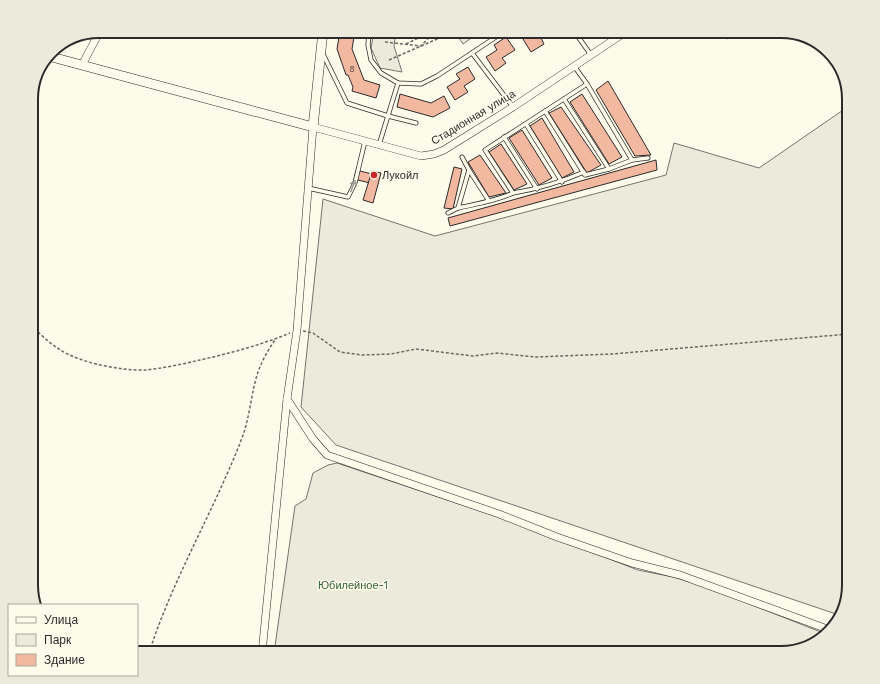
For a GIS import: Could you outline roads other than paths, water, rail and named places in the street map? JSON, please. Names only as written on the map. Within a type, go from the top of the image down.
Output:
[{"type":"street","points":[[82,65],[96,38]]},
{"type":"street","points":[[263,646],[322,38]]},
{"type":"street","name":"Стадионная улица","points":[[313,127],[421,156],[434,154],[444,150],[616,38]]},
{"type":"street","points":[[55,58],[313,127]]},
{"type":"street","points":[[287,398],[313,440],[327,455],[499,514],[632,563],[680,575],[824,628]]},
{"type":"lane","points":[[368,38],[368,45],[371,60],[381,73],[398,83],[421,84],[437,76],[494,38]]},
{"type":"lane","points":[[579,38],[591,55]]},
{"type":"lane","points":[[321,50],[347,102],[388,116],[416,123]]},
{"type":"lane","points":[[472,53],[513,106]]},
{"type":"lane","points":[[574,66],[587,84],[632,160]]},
{"type":"lane","points":[[379,145],[398,83]]},
{"type":"lane","points":[[513,193],[485,150],[587,84]]},
{"type":"lane","points":[[564,99],[609,169]]},
{"type":"lane","points":[[545,111],[585,175],[609,169],[632,160],[648,158]]},
{"type":"lane","points":[[526,124],[562,182]]},
{"type":"lane","points":[[504,137],[537,189]]},
{"type":"lane","points":[[308,188],[348,197],[355,183],[365,141]]},
{"type":"lane","points":[[462,156],[469,170],[489,200]]},
{"type":"lane","points":[[458,208],[469,170]]},
{"type":"lane","points":[[448,213],[458,208],[489,200],[501,199],[513,193],[537,189],[562,182],[584,172]]},
{"type":"place","name":"Лукойл","points":[[374,175]]},
{"type":"park label","name":"Юбилейное-1","points":[[353,585]]}]
